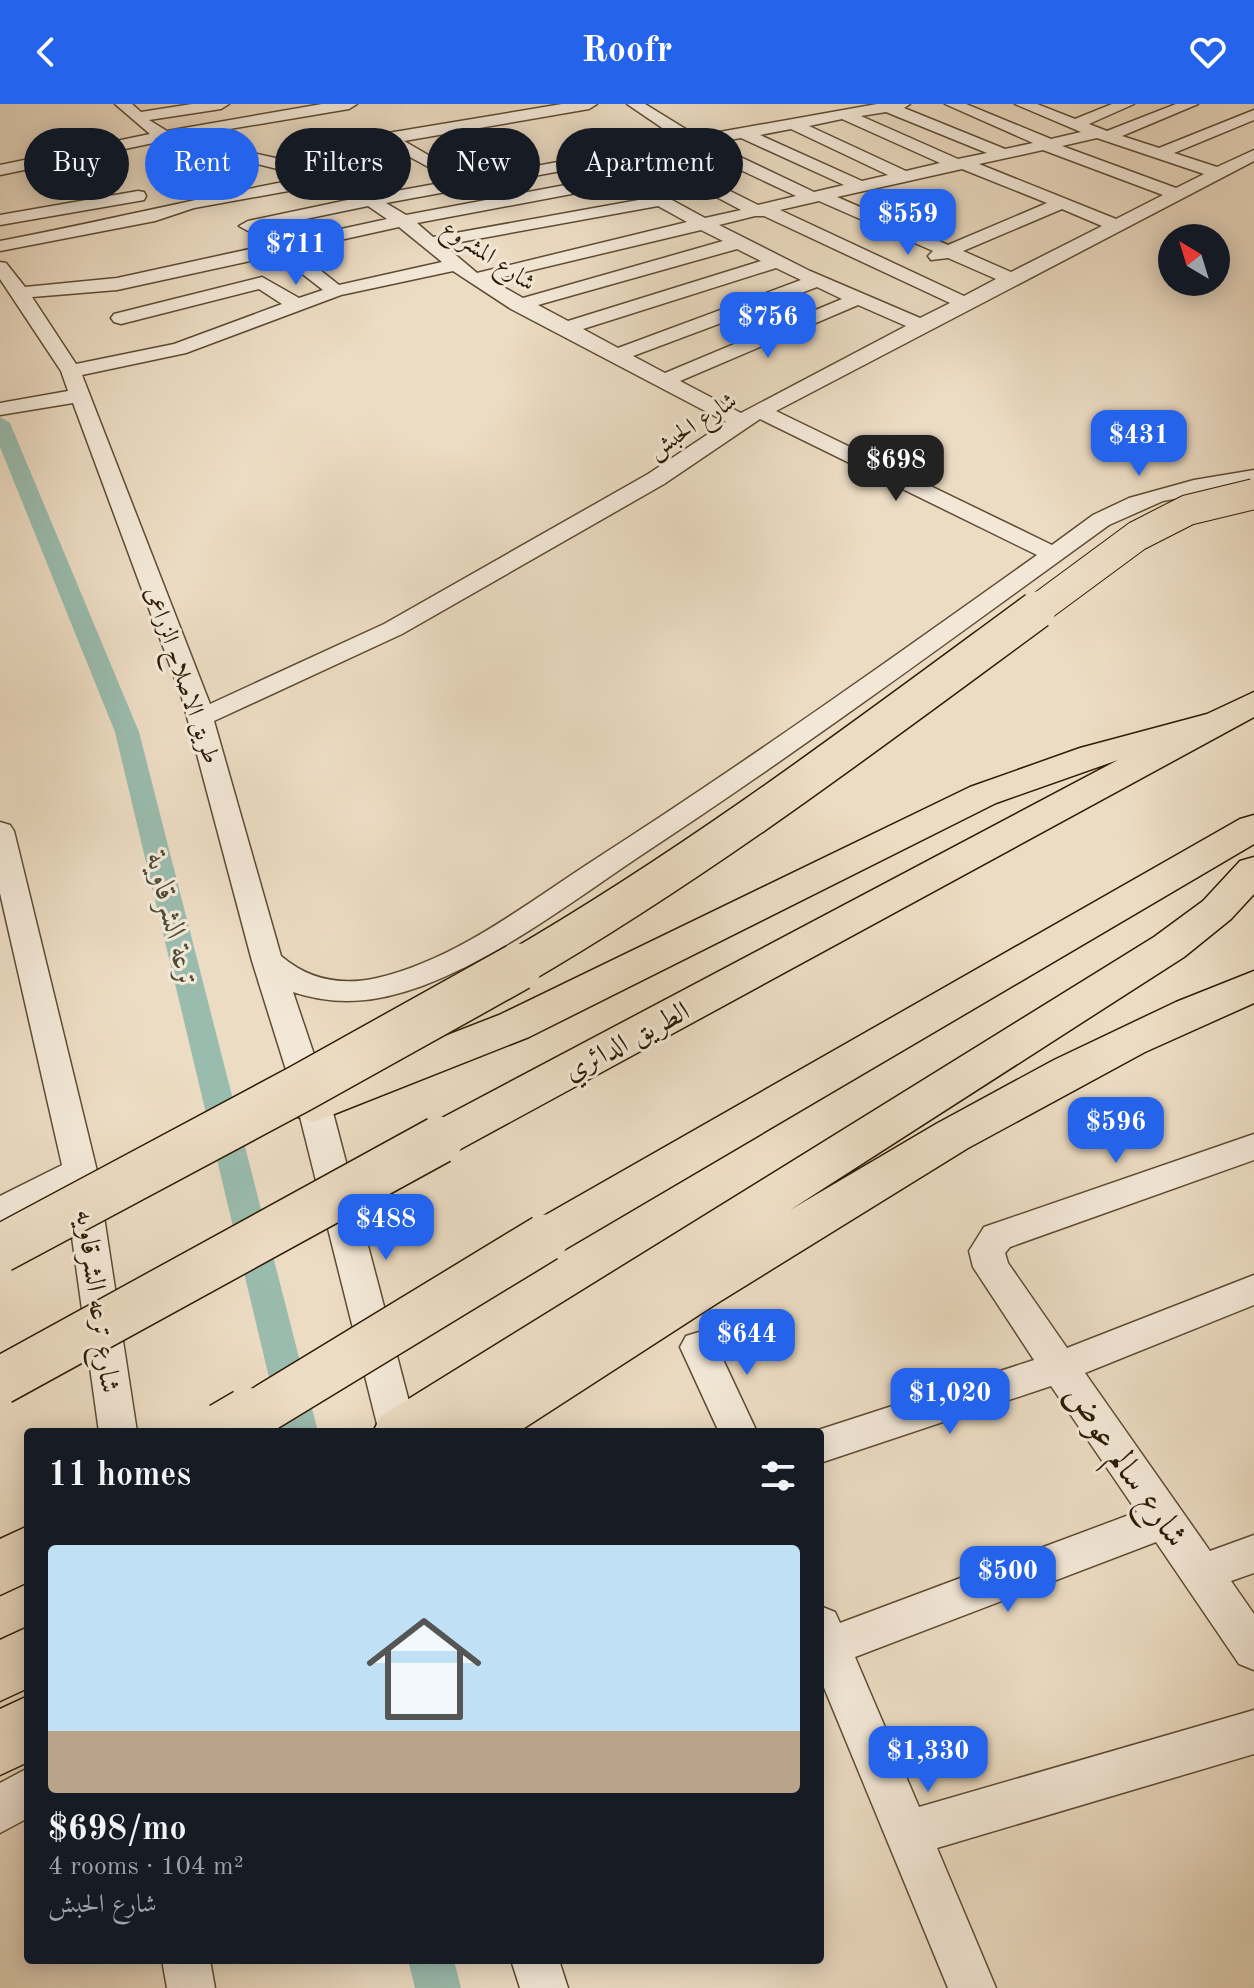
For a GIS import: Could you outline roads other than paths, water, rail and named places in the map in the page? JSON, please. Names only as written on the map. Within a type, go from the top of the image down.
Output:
[{"type":"highway","points":[[0,1249],[352,1061],[524,963],[783,796],[1137,536],[1188,510],[1254,494]]},
{"type":"highway","name":"الطريق الدائري","points":[[0,1381],[439,1140],[1254,703]]},
{"type":"highway","points":[[314,1105],[514,1026],[983,795],[1093,756],[1217,722]]},
{"type":"highway","points":[[232,1428],[545,1238],[1254,827]]},
{"type":"highway","points":[[405,1428],[1169,947],[1217,910],[1254,870]]},
{"type":"highway","points":[[480,1428],[977,1119],[1127,1041],[1254,986]]},
{"type":"highway","points":[[0,1673],[24,1658]]},
{"type":"highway","points":[[0,1745],[24,1729]]},
{"type":"street","name":"شارع المشروع","points":[[123,104],[152,128]]},
{"type":"street","points":[[138,117],[221,104]]},
{"type":"street","points":[[411,134],[589,104]]},
{"type":"street","points":[[635,104],[672,128]]},
{"type":"street","points":[[953,104],[1177,194]]},
{"type":"street","points":[[1075,124],[1126,104]]},
{"type":"street","points":[[474,279],[860,186],[1103,135],[1190,104]]},
{"type":"street","points":[[210,128],[344,105],[374,128]]},
{"type":"street","points":[[743,132],[895,105],[997,156],[1093,197]]},
{"type":"street","points":[[1032,105],[1103,135],[1218,173]]},
{"type":"street","points":[[306,111],[327,128]]},
{"type":"street","points":[[843,114],[1062,203],[1125,215]]},
{"type":"street","points":[[1160,153],[1254,115]]},
{"type":"street","points":[[258,120],[275,132]]},
{"type":"street","points":[[669,126],[698,120]]},
{"type":"street","points":[[791,123],[904,176]]},
{"type":"street","points":[[743,133],[860,186]]},
{"type":"street","points":[[0,170],[145,140]]},
{"type":"street","name":"شارع الحبش","points":[[202,717],[393,629],[656,479],[750,416],[1011,279],[1125,215],[1177,194],[1254,155]]},
{"type":"street","points":[[743,164],[1011,279]]},
{"type":"street","points":[[411,193],[556,167]]},
{"type":"street","points":[[129,186],[155,216]]},
{"type":"street","points":[[20,293],[117,284],[279,250],[328,235],[556,192]]},
{"type":"street","points":[[0,220],[138,196]]},
{"type":"street","points":[[72,200],[77,207]]},
{"type":"street","points":[[0,246],[155,216],[214,200]]},
{"type":"street","points":[[219,200],[248,226],[336,291]]},
{"type":"street","name":"شارع المشروع","points":[[373,200],[474,279],[662,381],[750,416],[1053,554]]},
{"type":"street","points":[[248,226],[373,200]]},
{"type":"street","points":[[739,200],[965,303]]},
{"type":"street","points":[[428,243],[659,201],[816,281],[921,325]]},
{"type":"street","points":[[896,271],[1062,203]]},
{"type":"street","points":[[577,216],[627,243]]},
{"type":"street","points":[[518,305],[737,243]]},
{"type":"street","points":[[390,255],[406,275]]},
{"type":"street","points":[[563,329],[776,262]]},
{"type":"street","points":[[71,371],[179,349],[336,291],[453,265]]},
{"type":"street","name":"طريق الاصلاح الزراعى","points":[[0,267],[71,371],[202,717],[267,961],[314,1105],[398,1428]]},
{"type":"street","points":[[615,356],[816,281]]},
{"type":"street","points":[[121,318],[262,283],[296,305]]},
{"type":"street","points":[[662,381],[857,299]]},
{"type":"street","points":[[0,409],[81,395]]},
{"type":"street","points":[[267,961],[294,982],[324,990],[357,992],[398,983],[477,948],[661,831],[1119,510],[1175,491],[1254,477]]},
{"type":"street","name":"شارع ترعه الشرقاويه","points":[[0,831],[80,1171],[117,1428]]},
{"type":"street","name":"شارع سالم عوض","points":[[1254,1147],[997,1237],[987,1251],[991,1267],[1254,1650]]},
{"type":"street","points":[[0,1212],[80,1171]]},
{"type":"street","points":[[824,1445],[1060,1367],[1254,1290]]},
{"type":"street","points":[[699,1347],[736,1428]]},
{"type":"street","points":[[972,1988],[824,1636],[1165,1520]]},
{"type":"street","points":[[1201,1573],[1254,1554]]},
{"type":"street","points":[[907,1834],[1254,1732]]},
{"type":"street","points":[[0,1810],[24,1794]]},
{"type":"street","points":[[187,1964],[191,1988]]},
{"type":"street","points":[[536,1964],[544,1988]]},
{"type":"waterway","name":"ترعة الشرقاوية","points":[[0,423],[127,732],[299,1428]]},
{"type":"waterway","name":"ترعة الشرقاوية","points":[[432,1964],[438,1988]]}]
